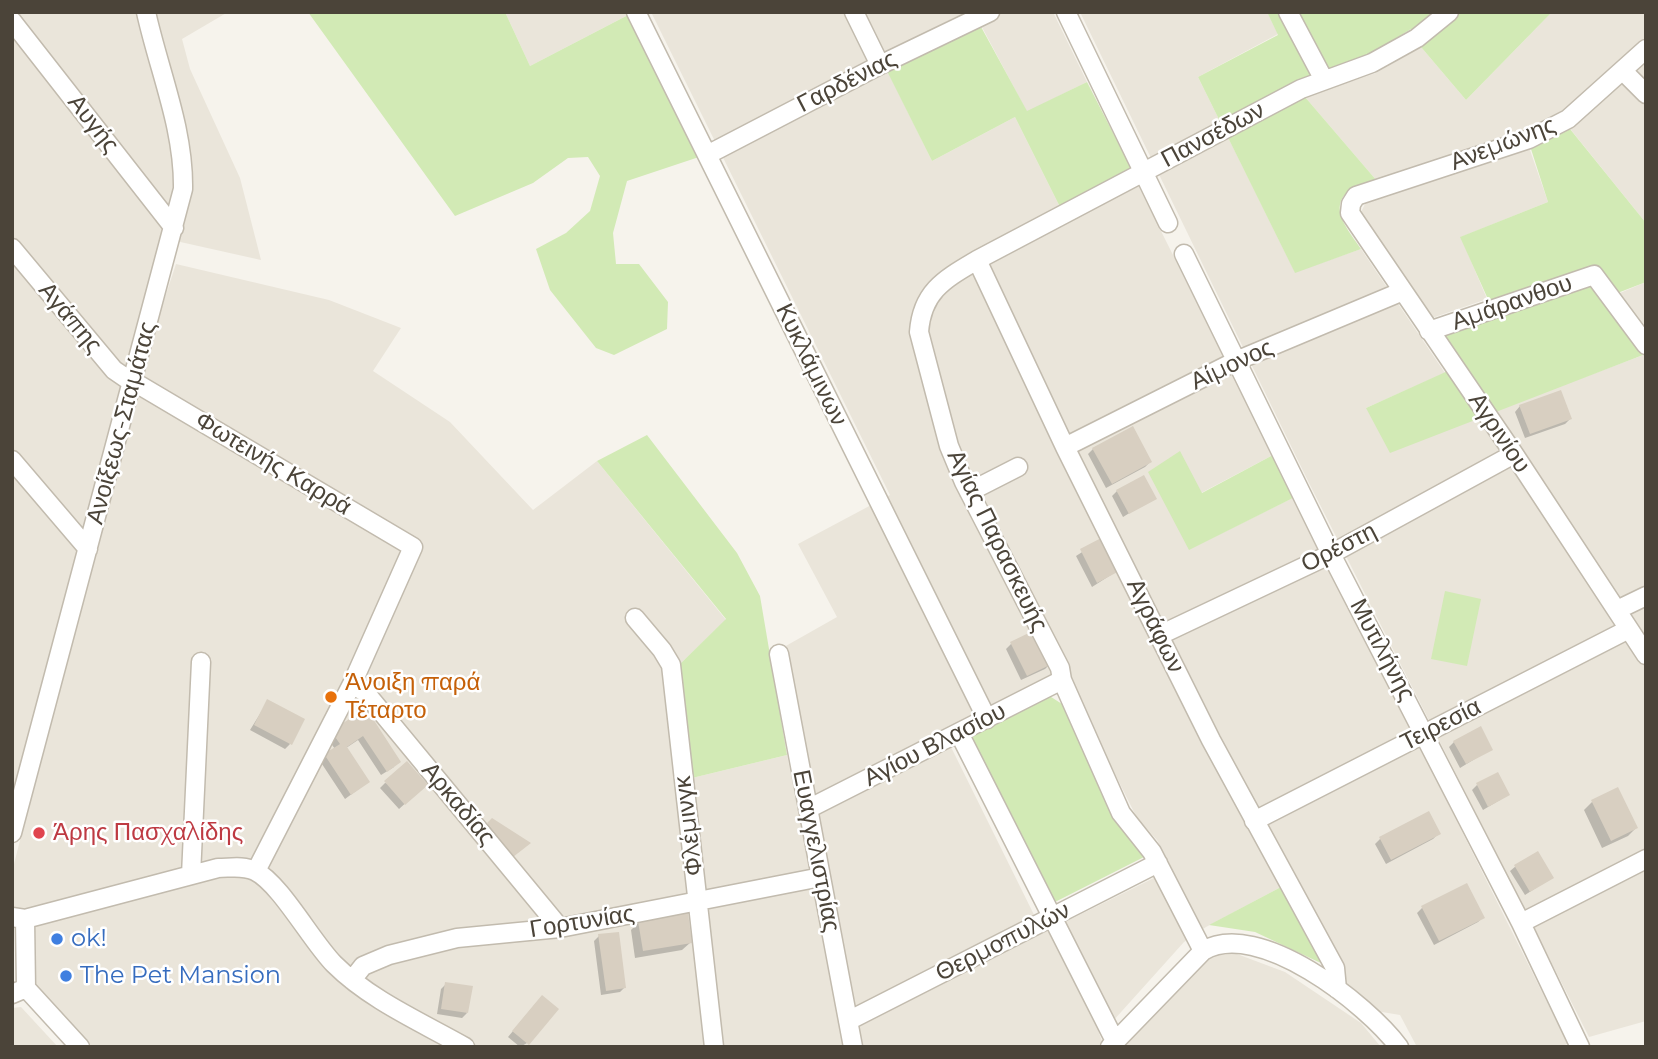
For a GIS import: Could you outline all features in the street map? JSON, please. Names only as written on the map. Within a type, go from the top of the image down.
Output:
[{"type":"street","points":[[136,12],[148,20]]},
{"type":"street","name":"Κυκλάμινων","points":[[636,12],[987,719]]},
{"type":"street","points":[[854,12],[880,65]]},
{"type":"street","name":"Γαρδένιας","points":[[707,155],[880,65],[990,12]]},
{"type":"street","points":[[1066,12],[1168,223]]},
{"type":"street","points":[[1288,12],[1324,80]]},
{"type":"street","name":"Πανσέδων","points":[[977,260],[1301,89],[1372,63],[1418,38],[1449,12]]},
{"type":"street","name":"Αυγής","points":[[12,20],[174,228]]},
{"type":"street","name":"Ανοίξεως-Σταμάτας","points":[[12,833],[183,189],[184,159],[148,20]]},
{"type":"street","name":"Ανεμώνης","points":[[1350,213],[1350,204],[1356,196],[1529,139],[1568,119],[1646,49]]},
{"type":"street","points":[[1623,71],[1646,94]]},
{"type":"street","name":"Αγρινίου","points":[[1350,213],[1514,454],[1646,655]]},
{"type":"street","name":"Αγάπης","points":[[12,248],[114,370],[133,383]]},
{"type":"street","name":"Μυτιλήνης","points":[[1184,254],[1331,554],[1521,923],[1580,1047]]},
{"type":"street","name":"Αγράφων","points":[[977,260],[1065,447],[1254,821],[1335,968],[1337,989]]},
{"type":"street","name":"Αγίας Παρασκευής","points":[[977,260],[946,278],[927,298],[920,314],[919,332],[949,446],[969,492],[1060,668],[1062,680],[1121,813],[1152,852],[1203,951]]},
{"type":"street","name":"Αμάρανθου","points":[[1429,331],[1594,275],[1646,345]]},
{"type":"street","name":"Αίμονος","points":[[1065,447],[1236,361],[1403,291]]},
{"type":"street","name":"Φωτεινής Καρρά","points":[[133,383],[413,547],[352,684]]},
{"type":"street","name":"Ορέστη","points":[[1160,635],[1331,554],[1514,454]]},
{"type":"street","points":[[12,460],[88,549]]},
{"type":"street","points":[[969,492],[1018,467]]},
{"type":"street","points":[[1617,610],[1646,596]]},
{"type":"street","name":"Φλέμινγκ","points":[[635,618],[671,665],[714,1047]]},
{"type":"street","name":"Τειρεσία","points":[[1254,821],[1629,629]]},
{"type":"street","name":"Ευαγγελιστρίας","points":[[779,654],[853,1047]]},
{"type":"street","points":[[191,875],[201,662]]},
{"type":"street","name":"Αγίου Βλασίου","points":[[808,809],[1062,680]]},
{"type":"street","points":[[256,871],[352,684]]},
{"type":"street","name":"Αρκαδίας","points":[[352,684],[365,692],[560,928]]},
{"type":"street","points":[[958,733],[1113,1044],[1203,951],[1215,944],[1234,943],[1260,948],[1296,963],[1337,989],[1373,1018],[1399,1047]]},
{"type":"street","points":[[1521,923],[1646,859]]},
{"type":"street","name":"Θερμοπυλών","points":[[848,1021],[1158,863]]},
{"type":"street","points":[[80,1047],[19,991],[18,918],[218,868],[241,867],[256,871],[287,903],[333,964],[352,980],[465,1047]]},
{"type":"street","name":"Γορτυνίας","points":[[352,980],[363,966],[389,955],[457,938],[560,928],[821,877]]},
{"type":"shaded area","points":[[12,12],[228,12],[182,39],[190,69],[240,178],[261,260],[167,239],[12,809]]},
{"type":"shaded area","points":[[505,12],[631,12],[632,13],[530,66]]},
{"type":"shaded area","points":[[651,12],[966,12],[880,55],[932,161],[1015,117],[1068,223],[1138,185],[1273,455],[1201,493],[1189,549],[1295,497],[1568,1044],[1557,1047],[1417,1047],[1400,1015],[1376,1011],[1346,985],[1340,963],[1281,887],[1206,927],[1184,942],[1113,1021],[1098,1030],[1104,1047],[92,1047],[33,983],[12,909],[12,872],[132,397],[176,264],[329,300],[401,328],[373,371],[450,422],[533,510],[597,461],[726,620],[678,666],[692,778],[787,755],[800,819],[950,745],[1043,933],[1172,869],[1157,840],[1137,818],[1105,754],[1067,667],[812,798],[784,647],[837,617],[798,544],[890,495]]},
{"type":"shaded area","points":[[974,12],[1053,12],[1087,82],[1027,112]]},
{"type":"shaded area","points":[[1080,12],[1267,12],[1278,34],[1198,77],[1295,272],[1361,249],[1445,373],[1366,408],[1494,411],[1646,354],[1646,1021],[1589,1037],[1309,483]]},
{"type":"shaded area","points":[[1552,12],[1646,12],[1646,223],[1559,115],[1524,133],[1548,202],[1461,237],[1487,299],[1432,318],[1361,212],[1365,204],[1384,196],[1377,181],[1305,97],[1376,73],[1421,47],[1466,100]]},
{"type":"shaded area","points":[[1646,282],[1646,327],[1620,293]]},
{"type":"shaded area","points":[[1229,951],[1285,972],[1361,1023],[1381,1047],[1116,1047],[1204,955]]},
{"type":"shaded area","points":[[21,1007],[58,1047],[12,1047],[12,1008]]},
{"type":"green space","points":[[308,12],[505,12],[530,66],[632,13],[702,156],[627,181],[613,233],[616,264],[639,264],[668,302],[667,329],[614,355],[596,348],[550,290],[536,249],[566,233],[590,211],[600,176],[588,157],[568,158],[533,183],[455,216]]},
{"type":"green space","points":[[1267,12],[1552,12],[1466,100],[1421,47],[1411,29],[1367,56],[1299,80],[1305,97],[1377,181],[1350,190],[1340,204],[1342,220],[1361,249],[1295,273],[1198,77],[1278,35]]},
{"type":"green space","points":[[980,25],[1027,111],[1087,82],[1132,170],[1060,207],[1015,117],[932,161],[887,71]]},
{"type":"green space","points":[[1570,129],[1646,223],[1646,282],[1602,299],[1643,355],[1390,453],[1366,408],[1461,365],[1441,335],[1496,317],[1460,237],[1548,202],[1531,149]]},
{"type":"green space","points":[[647,435],[737,553],[760,596],[787,755],[692,778],[678,666],[726,619],[597,461]]},
{"type":"green space","points":[[1180,451],[1202,493],[1273,455],[1295,497],[1189,550],[1148,472]]},
{"type":"green space","points":[[1445,591],[1481,599],[1467,666],[1431,659]]},
{"type":"green space","points":[[1048,695],[1062,704],[1107,803],[1144,857],[1055,902],[969,737]]},
{"type":"green space","points":[[1281,887],[1325,965],[1255,932],[1209,925]]},
{"type":"building","points":[[1561,390],[1572,419],[1530,434],[1519,405]]},
{"type":"building","points":[[1133,426],[1152,462],[1112,484],[1092,448]]},
{"type":"building","points":[[1144,475],[1157,499],[1129,514],[1116,490]]},
{"type":"building","points":[[1105,536],[1123,569],[1097,583],[1080,549]]},
{"type":"building","points":[[1035,630],[1052,664],[1027,676],[1010,642]]},
{"type":"building","points":[[267,699],[305,719],[292,745],[254,725]]},
{"type":"building","points":[[366,708],[401,762],[387,772],[363,736],[347,747],[370,782],[351,795],[324,754],[340,744],[331,731]]},
{"type":"building","points":[[1481,726],[1493,750],[1466,764],[1453,741]]},
{"type":"building","points":[[407,761],[428,785],[405,805],[384,781]]},
{"type":"building","points":[[1498,772],[1510,795],[1488,807],[1476,783]]},
{"type":"building","points":[[1618,787],[1638,828],[1611,841],[1591,800]]},
{"type":"building","points":[[1429,811],[1441,834],[1391,860],[1379,837]]},
{"type":"building","points":[[492,818],[531,843],[513,857],[487,823]]},
{"type":"building","points":[[1538,851],[1554,878],[1530,892],[1514,865]]},
{"type":"building","points":[[1467,883],[1485,918],[1439,941],[1421,906]]},
{"type":"building","points":[[688,913],[692,943],[643,951],[638,921]]},
{"type":"building","points":[[619,932],[626,988],[606,991],[598,934]]},
{"type":"building","points":[[445,982],[473,986],[468,1013],[441,1009]]},
{"type":"building","points":[[542,995],[559,1009],[529,1045],[512,1031]]},
{"type":"place","name":"Άνοιξη παρά Τέταρτο","points":[[331,697]]},
{"type":"place","name":"Άρης Πασχαλίδης","points":[[39,833]]},
{"type":"place","name":"ok!","points":[[57,939]]},
{"type":"place","name":"The Pet Mansion","points":[[66,976]]}]
